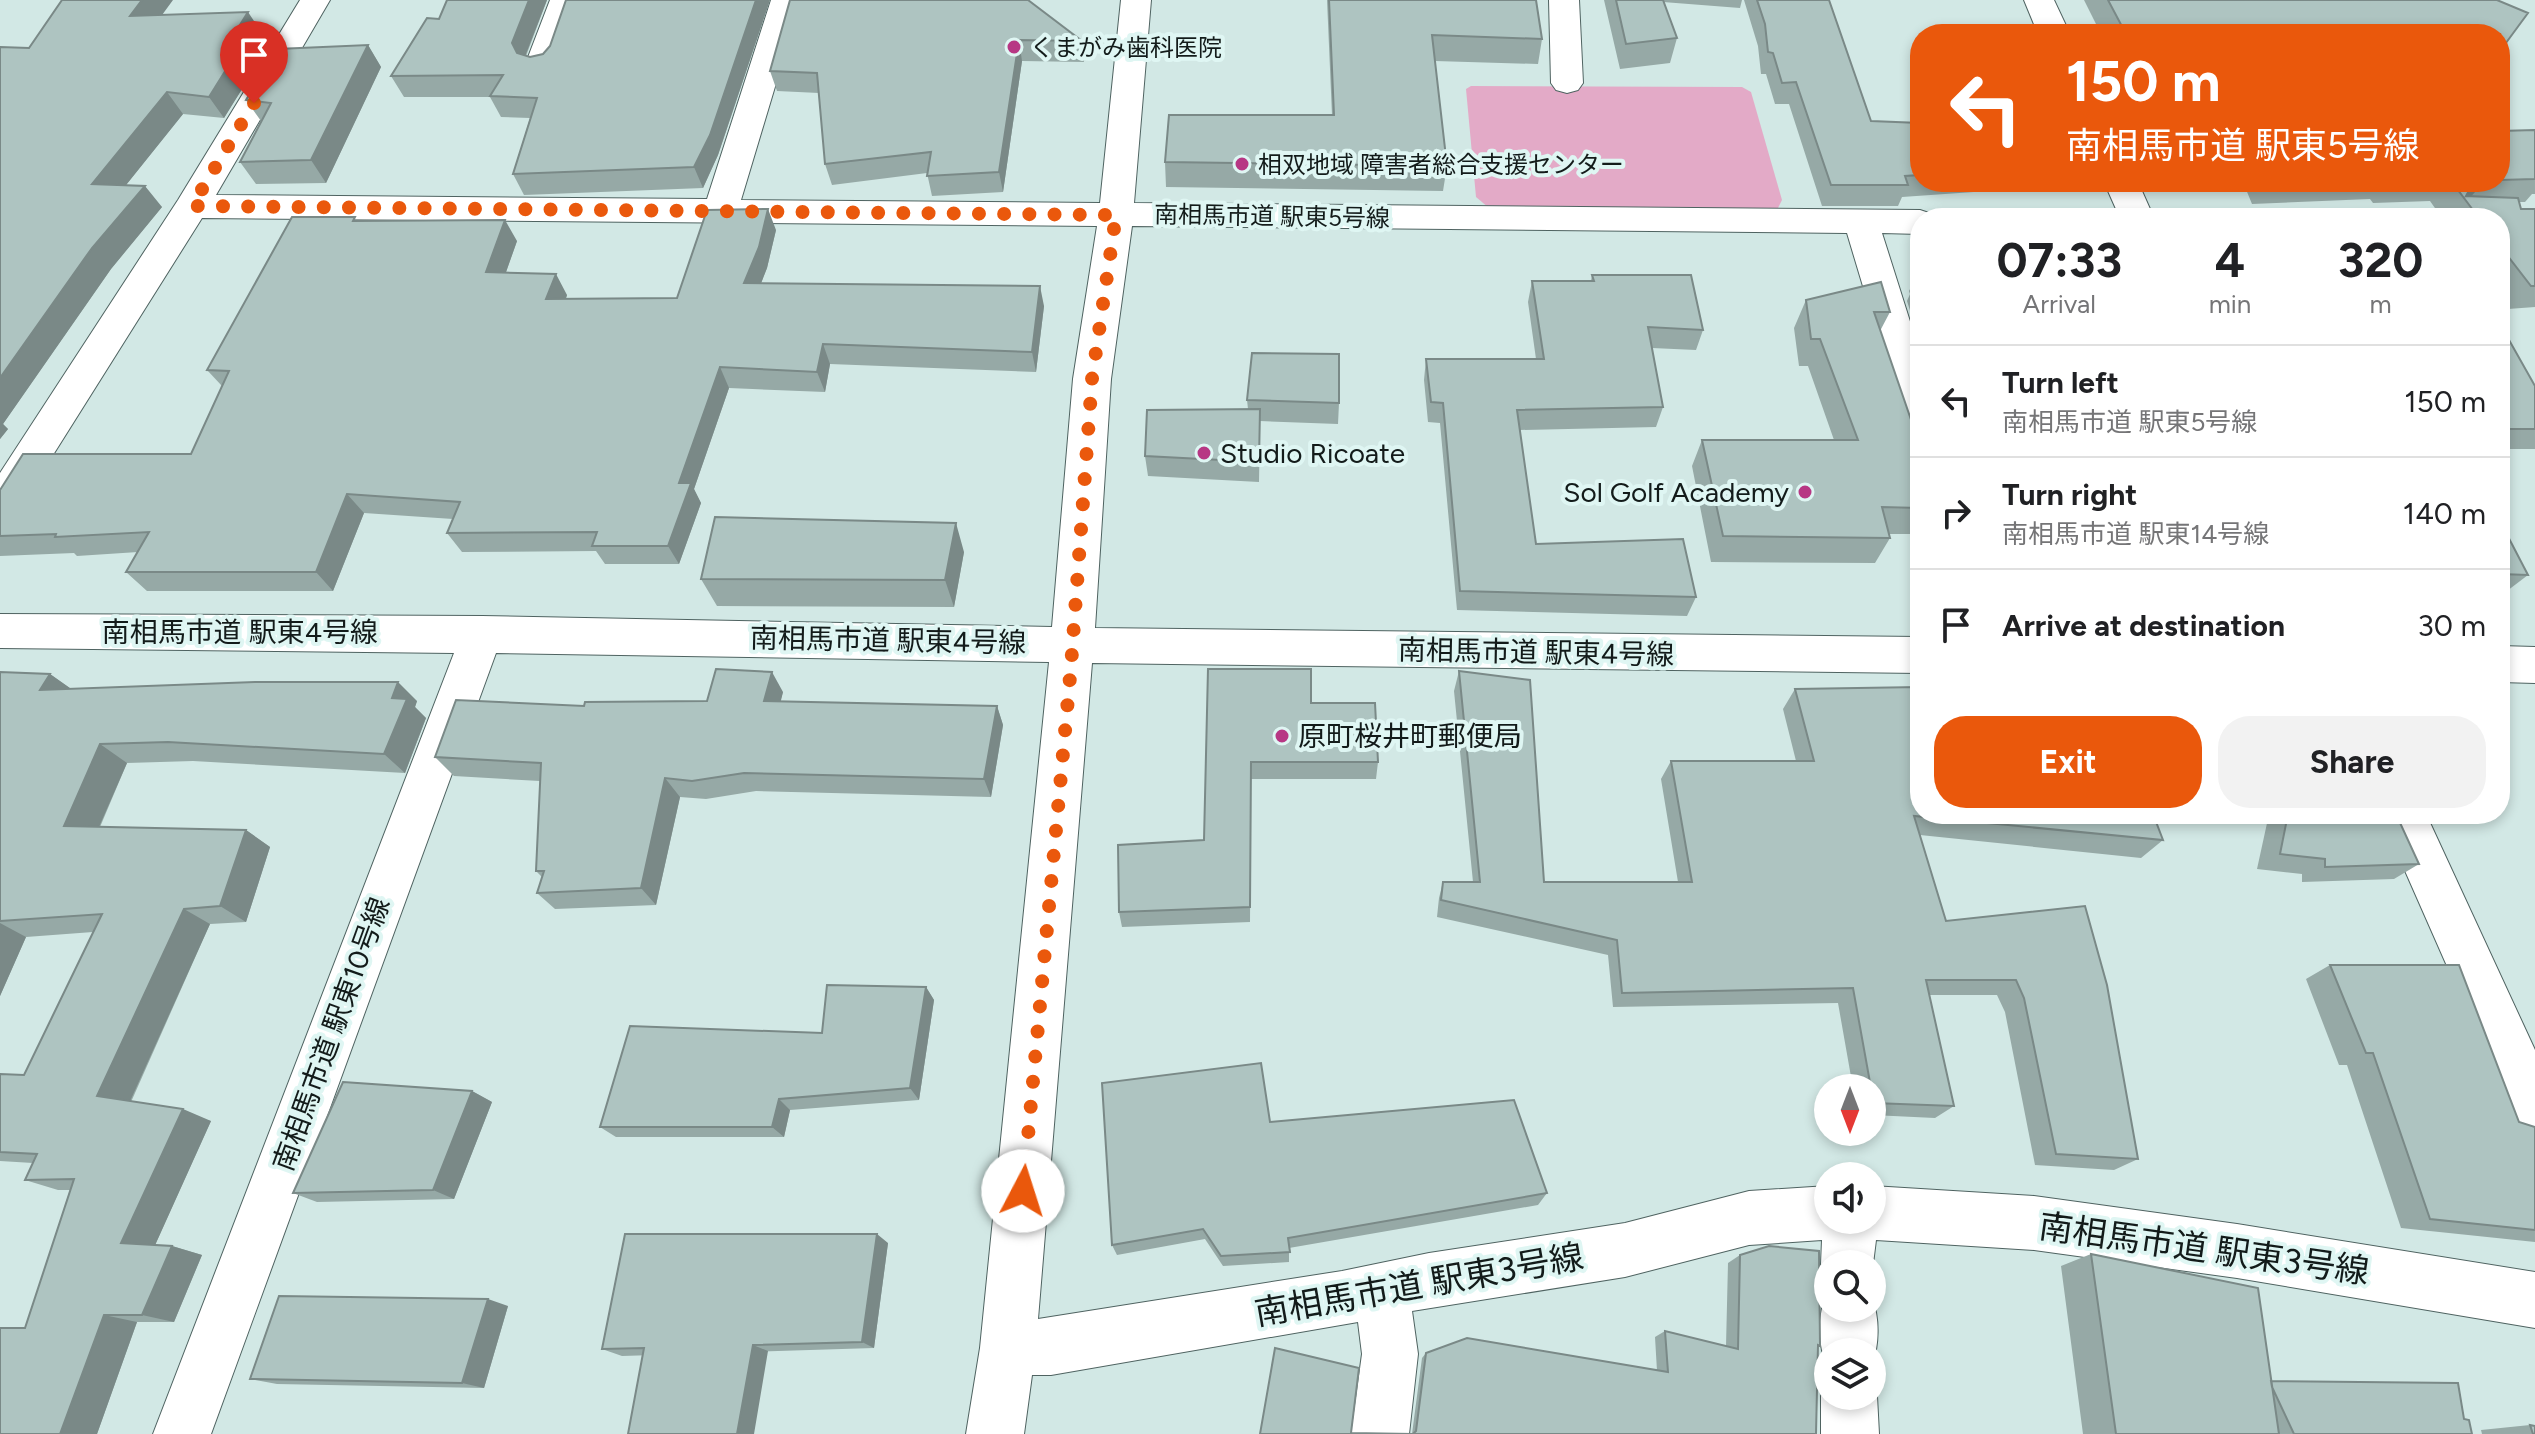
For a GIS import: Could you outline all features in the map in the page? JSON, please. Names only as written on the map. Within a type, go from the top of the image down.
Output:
[{"type":"street","points":[[0,506],[192,206],[315,0]]},
{"type":"street","points":[[541,65],[565,0]]},
{"type":"street","points":[[720,211],[786,0]]},
{"type":"street","points":[[995,1434],[1008,1348],[1073,644],[1092,379],[1116,215],[1136,0]]},
{"type":"street","points":[[1564,0],[1567,83]]},
{"type":"street","points":[[2039,0],[2050,24]]},
{"type":"street","name":"南相馬市道 駅東5号線","points":[[192,206],[1910,222]]},
{"type":"street","points":[[1861,223],[1910,381]]},
{"type":"street","name":"南相馬市道 駅東4号線","points":[[0,631],[482,634],[1630,654],[1910,655]]},
{"type":"street","name":"南相馬市道 駅東10号線","points":[[182,1434],[482,634]]},
{"type":"street","points":[[2510,664],[2535,665]]},
{"type":"street","points":[[2408,824],[2535,1107]]},
{"type":"street","name":"南相馬市道 駅東3号線","points":[[1008,1348],[1051,1347],[1625,1250],[1749,1218],[1814,1214]]},
{"type":"street","name":"南相馬市道 駅東3号線","points":[[1886,1214],[2034,1223],[2237,1251],[2535,1300]]},
{"type":"street","points":[[1380,1434],[1390,1354],[1382,1290]]},
{"type":"street","points":[[1849,1410],[1850,1434]]},
{"type":"shaded area","points":[[1471,86],[1742,87],[1751,92],[1782,200],[1778,208],[1489,208],[1476,197],[1466,89]]},
{"type":"building","points":[[62,0],[142,0],[130,16],[248,12],[223,52],[237,52],[209,97],[167,92],[92,184],[145,186],[92,248],[0,378],[0,47],[29,48]]},
{"type":"building","points":[[447,0],[529,0],[512,43],[517,53],[530,57],[543,54],[550,46],[566,0],[756,0],[710,135],[694,167],[513,174],[537,98],[490,96],[503,75],[391,76],[427,18],[439,19]]},
{"type":"building","points":[[790,0],[1028,0],[1082,41],[1019,40],[999,172],[927,176],[931,152],[825,164],[817,73],[770,71]]},
{"type":"building","points":[[1329,0],[1536,0],[1542,39],[1432,35],[1447,166],[1165,162],[1169,115],[1334,115]]},
{"type":"building","points":[[1616,0],[1663,0],[1677,38],[1626,44]]},
{"type":"building","points":[[1757,0],[1829,0],[1871,121],[1910,123],[1910,176],[1905,176],[1908,185],[1831,185],[1796,82],[1782,83],[1773,53],[1768,52],[1765,24]]},
{"type":"building","points":[[2108,0],[2497,0],[2528,13],[2510,37],[2510,24],[2121,24]]},
{"type":"building","points":[[368,45],[311,160],[240,162],[271,103],[246,100],[277,49]]},
{"type":"building","points":[[2535,130],[2535,179],[2510,180],[2510,131]]},
{"type":"building","points":[[2460,192],[2468,192],[2466,196],[2518,198],[2521,209],[2535,209],[2535,286],[2531,286],[2510,259],[2510,208],[2472,208]]},
{"type":"building","points":[[768,209],[759,247],[744,283],[1040,286],[1032,352],[823,344],[817,372],[720,367],[679,483],[691,483],[668,546],[592,546],[597,532],[447,533],[460,502],[347,494],[316,572],[126,572],[149,532],[55,537],[56,534],[0,536],[0,490],[23,454],[191,454],[229,371],[207,370],[292,217],[355,217],[353,221],[505,220],[486,272],[556,274],[546,299],[677,298],[707,210]]},
{"type":"building","points":[[1592,275],[1691,275],[1703,330],[1648,327],[1663,407],[1517,410],[1536,544],[1683,539],[1696,597],[1460,591],[1443,403],[1431,402],[1426,359],[1544,359],[1532,281],[1594,281]]},
{"type":"building","points":[[1881,282],[1890,312],[1874,312],[1910,417],[1910,508],[1882,507],[1890,538],[1723,536],[1702,440],[1858,440],[1820,339],[1811,339],[1806,300]]},
{"type":"building","points":[[2510,342],[2535,386],[2535,429],[2510,429]]},
{"type":"building","points":[[1252,353],[1339,354],[1339,403],[1247,400]]},
{"type":"building","points":[[1260,409],[1259,462],[1145,456],[1147,410]]},
{"type":"building","points":[[715,517],[956,523],[945,580],[701,579]]},
{"type":"building","points":[[2510,540],[2528,575],[2510,574]]},
{"type":"building","points":[[716,669],[772,672],[764,701],[997,706],[984,779],[744,773],[692,781],[665,778],[641,888],[537,893],[544,871],[536,871],[541,763],[435,757],[456,700],[584,706],[585,702],[707,701]]},
{"type":"building","points":[[1208,669],[1311,669],[1311,703],[1375,703],[1378,762],[1251,762],[1250,907],[1119,912],[1118,845],[1204,840]]},
{"type":"building","points":[[1459,671],[1530,680],[1544,882],[1692,882],[1671,761],[1814,761],[1795,689],[1910,687],[1910,824],[1916,824],[1946,921],[2085,906],[2107,985],[2138,1159],[2056,1154],[2024,998],[2016,980],[1926,980],[1954,1106],[1886,1103],[1886,1074],[1868,1074],[1853,988],[1622,993],[1617,940],[1441,900],[1443,882],[1480,882]]},
{"type":"building","points":[[0,672],[50,674],[40,690],[255,682],[398,682],[392,698],[407,699],[384,754],[168,742],[100,744],[64,826],[246,830],[220,906],[184,909],[97,1096],[183,1109],[121,1243],[172,1246],[142,1315],[104,1315],[60,1434],[0,1434],[0,1328],[25,1328],[74,1179],[25,1180],[37,1154],[0,1152],[0,1074],[24,1075],[102,914],[0,921]]},
{"type":"building","points":[[1997,824],[2157,824],[2163,840]]},
{"type":"building","points":[[2286,824],[2401,824],[2419,864],[2325,867],[2325,859],[2280,854]]},
{"type":"building","points":[[2330,965],[2459,965],[2519,1122],[2535,1127],[2535,1230],[2430,1219],[2373,1053],[2366,1053]]},
{"type":"building","points":[[827,985],[926,987],[910,1088],[779,1099],[772,1127],[600,1127],[630,1026],[822,1033]]},
{"type":"building","points":[[1261,1063],[1270,1122],[1514,1100],[1547,1193],[1288,1238],[1290,1252],[1221,1256],[1203,1229],[1112,1245],[1102,1083]]},
{"type":"building","points":[[343,1082],[472,1091],[433,1190],[293,1193]]},
{"type":"building","points":[[625,1234],[877,1234],[862,1342],[753,1345],[737,1434],[628,1434],[644,1348],[602,1349]]},
{"type":"building","points":[[1769,1246],[1814,1250],[1814,1322],[1820,1322],[1820,1338],[1814,1338],[1816,1434],[1413,1434],[1416,1431],[1426,1353],[1467,1338],[1668,1372],[1665,1331],[1738,1349],[1740,1255]]},
{"type":"building","points":[[2091,1254],[2258,1288],[2279,1434],[2116,1434]]},
{"type":"building","points":[[279,1296],[488,1299],[462,1383],[250,1379]]},
{"type":"building","points":[[1275,1348],[1359,1368],[1351,1433],[1413,1434],[1260,1434]]},
{"type":"building","points":[[2271,1381],[2458,1383],[2464,1419],[2469,1420],[2472,1434],[2294,1434]]},
{"type":"place","name":"くまがみ歯科医院","points":[[1014,47]]},
{"type":"place","name":"相双地域 障害者総合支援センター","points":[[1242,164]]},
{"type":"place","name":"Studio Ricoate","points":[[1204,453]]},
{"type":"place","name":"Sol Golf Academy","points":[[1805,492]]},
{"type":"place","name":"原町桜井町郵便局","points":[[1282,736]]},
{"type":"route","points":[[254,103],[192,206],[1116,215],[1092,379],[1071,666],[1023,1191]]}]
